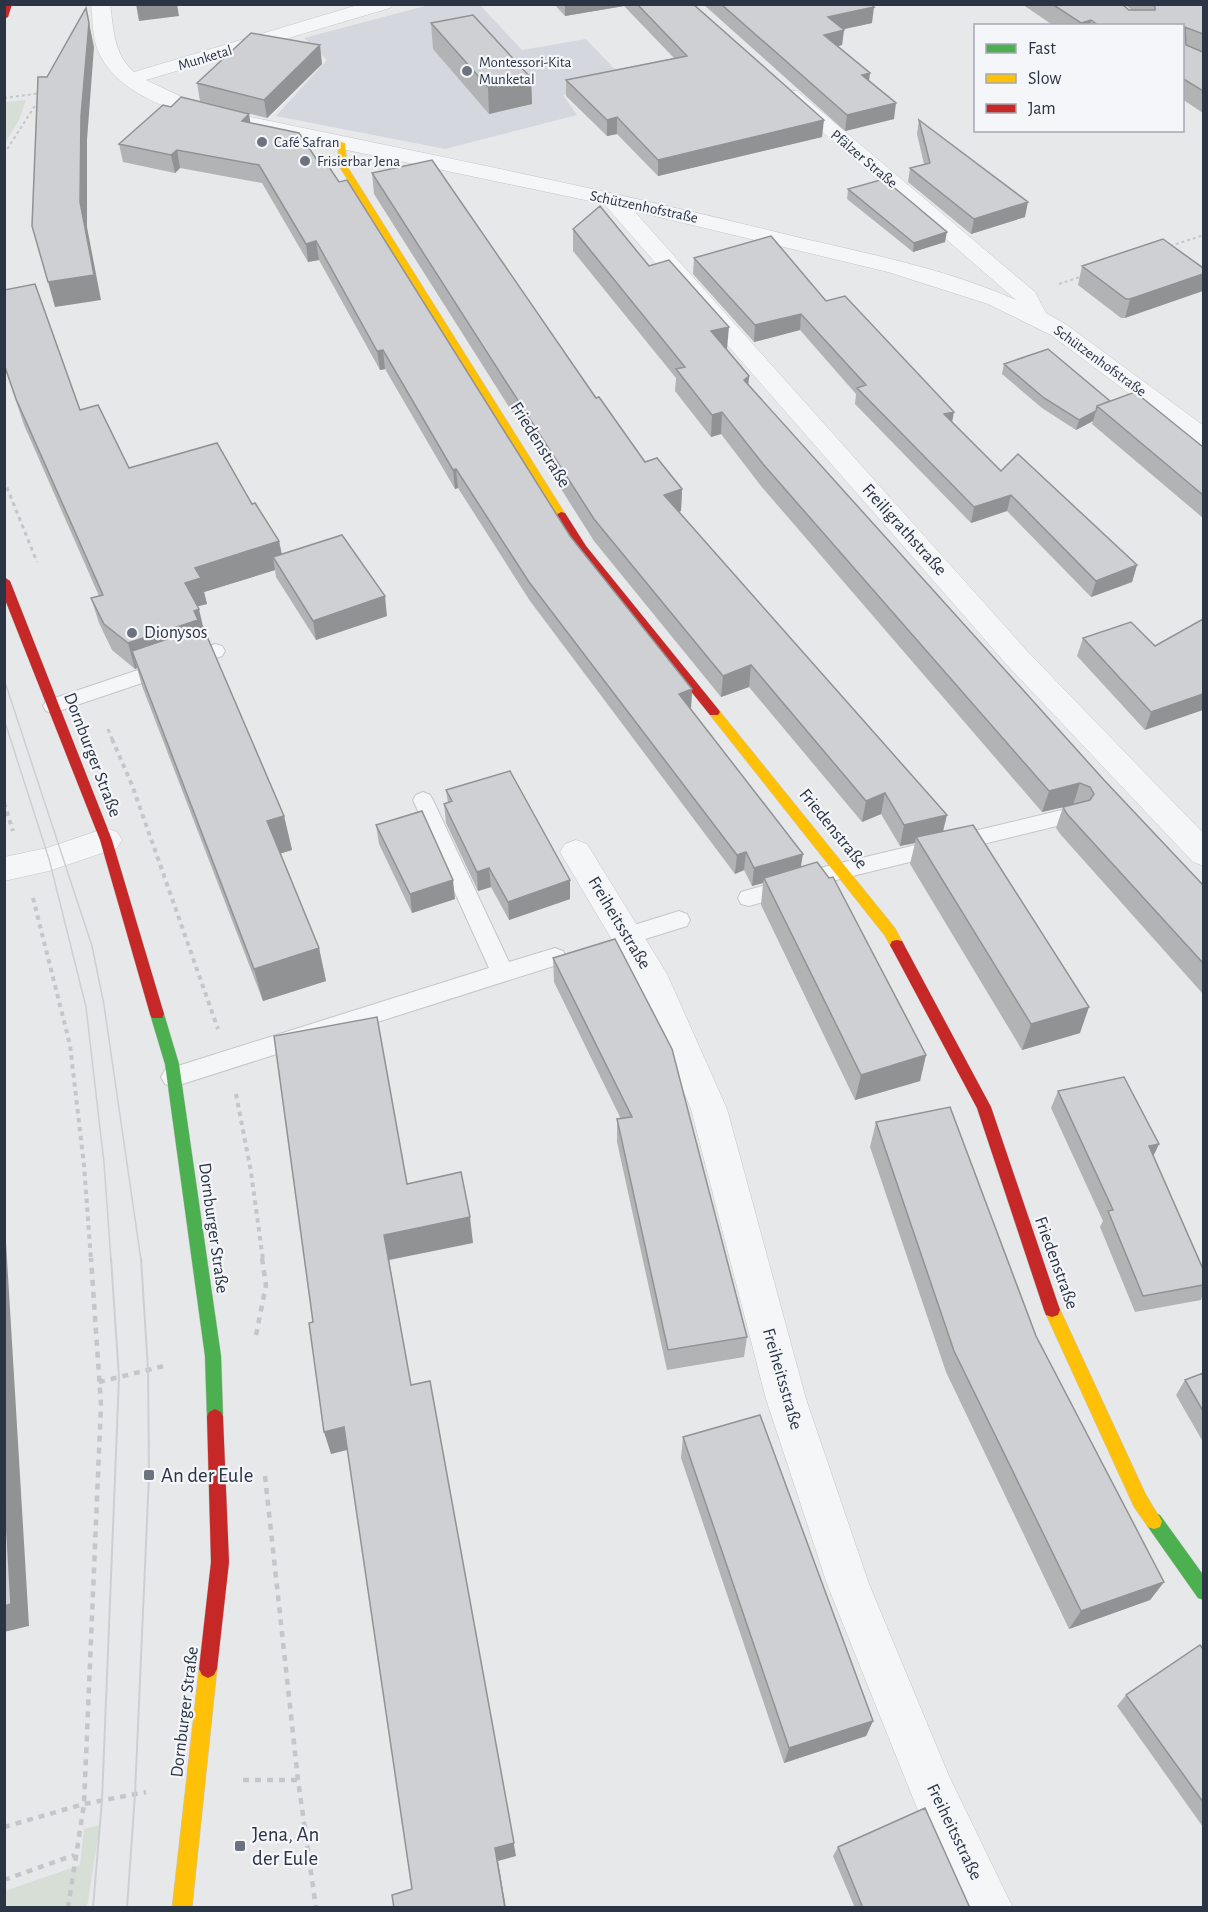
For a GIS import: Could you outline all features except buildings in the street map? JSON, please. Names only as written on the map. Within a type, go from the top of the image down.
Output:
[{"type":"street","points":[[4,17],[8,4]]},
{"type":"street","name":"Schützenhofstraße","points":[[100,4],[109,56],[130,79],[183,107],[612,200],[956,284],[1035,316],[1089,351],[1203,438]]},
{"type":"street","name":"Munketal","points":[[130,79],[351,9],[383,4]]},
{"type":"street","name":"Pfälzer Straße","points":[[774,81],[1027,297],[1035,316]]},
{"type":"street","name":"Friedenstraße","points":[[341,143],[343,166],[582,548],[843,870],[890,932],[984,1107],[1051,1308],[1140,1501],[1203,1592]]},
{"type":"street","name":"Freiligrathstraße","points":[[612,200],[1018,659],[1203,854]]},
{"type":"street","name":"Dornburger Straße","points":[[4,581],[106,840],[171,1064],[213,1356],[220,1562],[182,1908]]},
{"type":"street","points":[[14,867],[106,840]]},
{"type":"street","name":"Freiheitsstraße","points":[[576,852],[655,983],[709,1109],[786,1399],[848,1584],[933,1792],[990,1908]]},
{"type":"lane","points":[[53,706],[215,651]]},
{"type":"lane","points":[[423,800],[503,973]]},
{"type":"lane","points":[[749,898],[843,870],[1074,815]]},
{"type":"lane","points":[[626,936],[679,920]]},
{"type":"lane","points":[[173,1077],[555,957]]},
{"type":"path","points":[[4,98],[43,93],[4,154]]},
{"type":"path","points":[[1160,250],[1203,235]]},
{"type":"path","points":[[1062,283],[1083,276]]},
{"type":"path","points":[[14,867],[49,953],[70,1045],[84,1165],[101,1405],[84,1804],[74,1855],[68,1908]]},
{"type":"path","points":[[99,1382],[169,1365],[169,1375]]},
{"type":"path","points":[[4,1827],[84,1804],[195,1780]]},
{"type":"path","points":[[298,1780],[316,1908]]},
{"type":"path","points":[[4,1880],[74,1855]]},
{"type":"shaded area","name":"Montessori-Kita Munketal","points":[[429,5],[480,5],[522,50],[586,39],[627,82],[563,95],[577,115],[445,149],[276,116],[327,60],[304,38]]},
{"type":"shaded area","points":[[26,100],[19,120],[5,143],[5,102]]},
{"type":"shaded area","points":[[100,1825],[87,1907],[5,1907],[5,1891],[80,1865],[84,1829]]},
{"type":"tram line","points":[[4,679],[92,946],[104,1005],[141,1260]]},
{"type":"tram line","points":[[4,719],[49,859],[86,1007],[104,1163],[111,1260]]},
{"type":"tram line","points":[[93,1908],[102,1800],[119,1378],[111,1258]]},
{"type":"tram line","points":[[127,1908],[135,1794],[149,1475],[148,1370],[141,1258]]},
{"type":"traffic: fast","points":[[157,1014],[172,1064],[213,1356],[215,1417]]},
{"type":"traffic: fast","points":[[1154,1521],[1204,1592]]},
{"type":"traffic: slow","points":[[341,143],[343,166],[561,515]]},
{"type":"traffic: slow","points":[[714,712],[890,932],[897,945]]},
{"type":"traffic: slow","points":[[1052,1310],[1140,1501],[1154,1521]]},
{"type":"traffic: slow","points":[[182,1908],[208,1669]]},
{"type":"traffic: jam","points":[[4,17],[8,4]]},
{"type":"traffic: jam","points":[[561,515],[582,548],[714,712]]},
{"type":"traffic: jam","points":[[4,581],[106,840],[157,1014]]},
{"type":"traffic: jam","points":[[897,945],[984,1107],[1052,1310]]},
{"type":"traffic: jam","points":[[208,1669],[220,1562],[215,1417]]},
{"type":"place","name":"Montessori-Kita Munketal","points":[[467,71]]},
{"type":"place","name":"Café Safran","points":[[262,142]]},
{"type":"place","name":"Frisierbar Jena","points":[[305,161]]},
{"type":"place","name":"Dionysos","points":[[132,633]]},
{"type":"place","name":"An der Eule","points":[[149,1475]]},
{"type":"place","name":"Jena, An der Eule","points":[[240,1846]]}]
